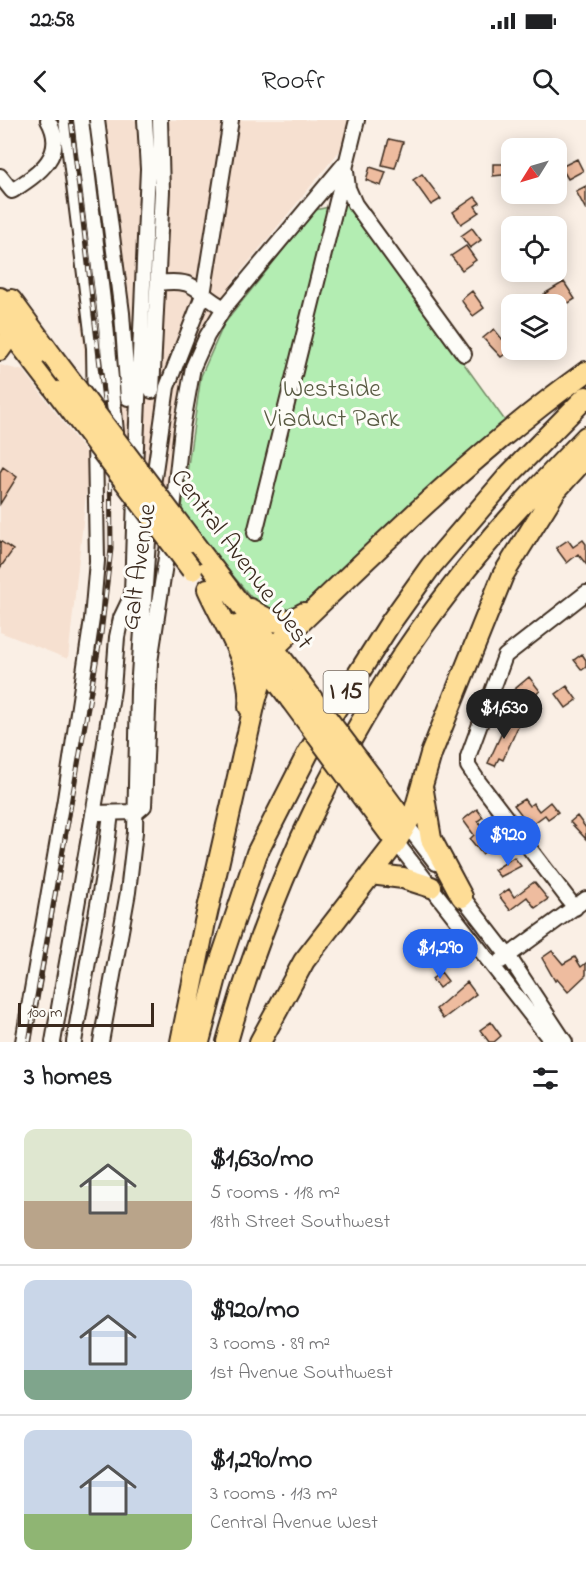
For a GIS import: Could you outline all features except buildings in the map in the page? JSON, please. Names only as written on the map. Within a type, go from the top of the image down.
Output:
[{"type":"highway","name":"Central Avenue West","points":[[0,286],[51,360],[100,419],[274,648],[296,692],[369,791],[396,842]]},
{"type":"highway","points":[[0,298],[12,318],[12,334],[29,341],[51,360]]},
{"type":"highway","name":"Central Avenue West","points":[[0,318],[265,666],[296,692]]},
{"type":"highway","points":[[181,1042],[200,944],[265,666],[274,648],[449,483],[518,424],[586,372]]},
{"type":"highway","name":"I 15","points":[[199,1042],[219,966],[257,853],[308,753],[391,622],[431,566],[510,474],[586,398]]},
{"type":"highway","name":"I 15","points":[[227,1042],[241,992],[289,865],[327,784],[356,733],[452,586],[517,508],[586,438]]},
{"type":"highway","points":[[260,1042],[304,962],[396,842],[415,810],[431,754],[503,575],[556,489],[586,457]]},
{"type":"highway","points":[[208,589],[239,653],[246,675],[250,702],[245,753]]},
{"type":"highway","points":[[238,601],[269,621],[290,622],[322,602]]},
{"type":"highway","points":[[422,784],[431,839],[462,897]]},
{"type":"highway","name":"Central Avenue West","points":[[369,791],[406,824]]},
{"type":"highway","points":[[370,874],[403,878],[431,887]]},
{"type":"main road","points":[[0,351],[12,334]]},
{"type":"street","points":[[0,176],[12,192],[35,176],[51,158],[55,146],[54,131],[48,120]]},
{"type":"street","points":[[22,1042],[65,799],[92,619],[97,561],[94,348],[66,120]]},
{"type":"street","points":[[81,120],[114,400],[118,458]]},
{"type":"street","points":[[97,120],[122,313],[139,394]]},
{"type":"street","points":[[53,1042],[113,689],[117,637],[121,618],[132,595],[148,169],[145,120]]},
{"type":"street","points":[[139,394],[158,283],[162,182],[159,120]]},
{"type":"street","points":[[211,330],[207,298],[208,264],[231,120]]},
{"type":"street","points":[[255,533],[357,120]]},
{"type":"street","points":[[345,163],[348,188],[355,204],[464,354]]},
{"type":"street","name":"Galt Avenue","points":[[137,812],[144,806],[146,798],[150,662],[166,570],[182,428],[193,367],[224,308],[345,163]]},
{"type":"street","points":[[158,283],[183,281],[224,308]]},
{"type":"street","points":[[101,1042],[129,892],[137,812],[135,756],[146,556],[155,463],[167,387],[207,298]]},
{"type":"street","points":[[114,400],[167,387]]},
{"type":"street","points":[[492,966],[509,957],[581,904],[468,766],[471,744],[505,656],[586,593]]},
{"type":"street","points":[[93,813],[137,812]]},
{"type":"street","points":[[74,1042],[104,870],[111,813]]},
{"type":"street","name":"Central Avenue West","points":[[406,824],[509,957],[565,1042]]},
{"type":"street","name":"Central Avenue West","points":[[396,842],[552,1042]]},
{"type":"shaded area","points":[[56,120],[349,120],[342,148],[234,280],[190,357],[167,496],[85,388],[86,376],[65,152]]},
{"type":"shaded area","points":[[0,365],[24,371],[90,458],[68,659],[0,632]]},
{"type":"green space","name":"Westside Viaduct Park","points":[[348,203],[506,422],[303,610],[280,616],[256,603],[181,514],[201,376],[224,324],[315,210]]},
{"type":"railway","points":[[29,1042],[101,634],[111,549],[110,451],[71,120]]}]
